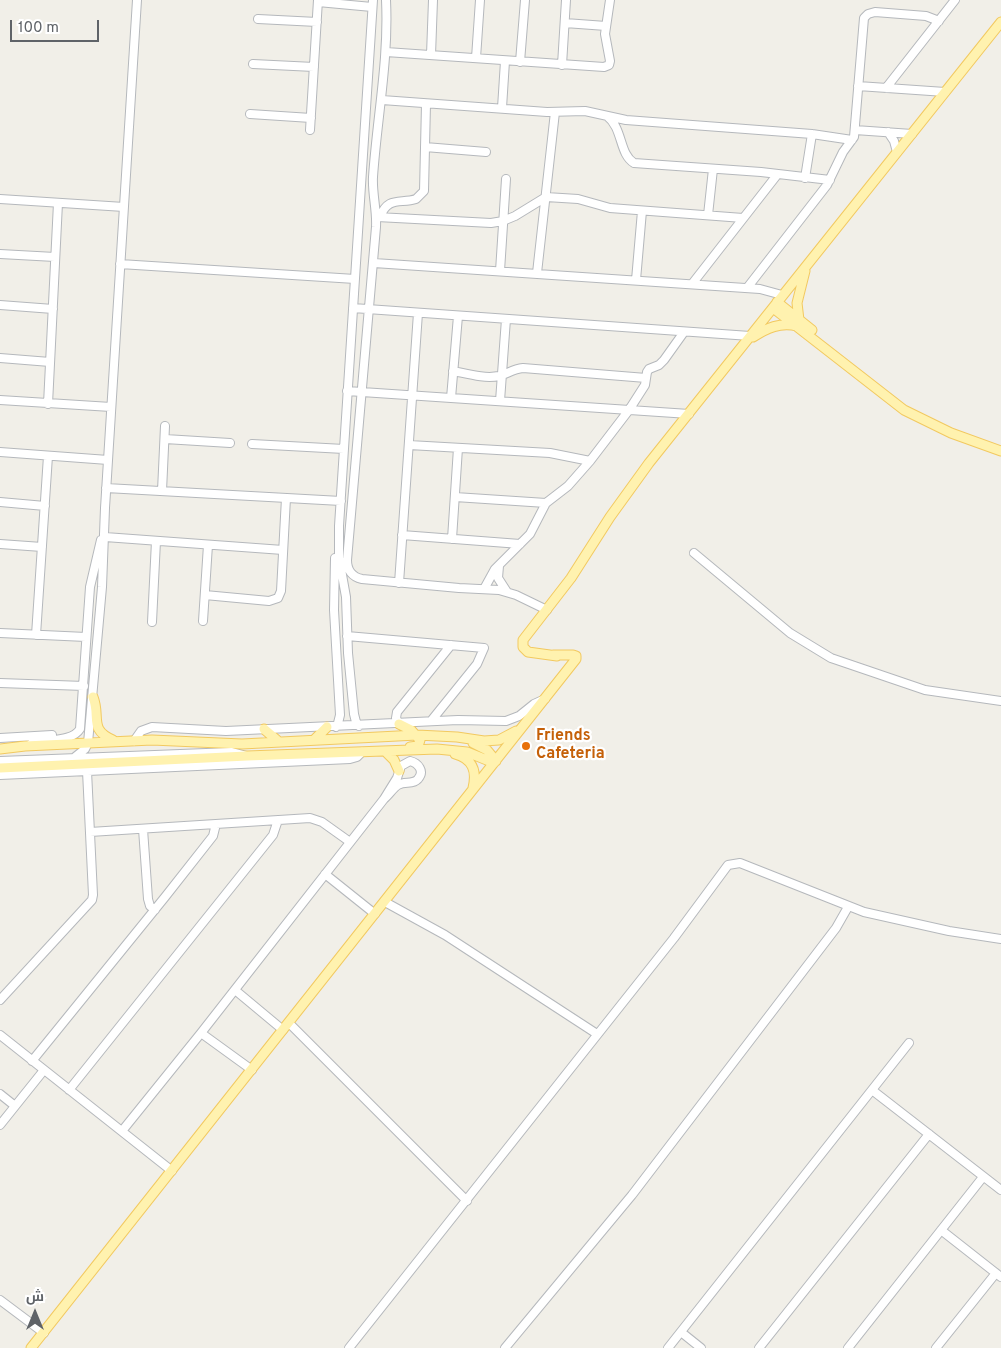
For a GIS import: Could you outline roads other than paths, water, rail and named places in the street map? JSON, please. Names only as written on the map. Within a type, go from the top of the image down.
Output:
[{"type":"main road","points":[[568,670],[566,660],[560,656],[526,651],[522,644],[524,638],[571,578],[629,490],[1001,22]]},
{"type":"main road","points":[[798,323],[797,298],[807,266]]},
{"type":"main road","points":[[777,302],[798,323],[926,420],[965,439],[1001,451]]},
{"type":"main road","points":[[747,340],[771,327],[798,323]]},
{"type":"main road","points":[[31,1348],[576,661],[576,656],[573,655],[553,655]]},
{"type":"main road","points":[[88,697],[96,705],[98,729],[103,736],[115,742]]},
{"type":"main road","points":[[390,751],[402,747],[418,746],[420,741],[417,735],[399,724]]},
{"type":"main road","points":[[0,749],[25,746],[134,741],[170,740],[228,744],[417,735],[457,736],[494,741],[508,736],[523,726]]},
{"type":"main road","points":[[314,740],[331,727]]},
{"type":"main road","points":[[264,728],[279,742]]},
{"type":"main road","points":[[444,736],[464,740],[484,748],[491,753],[495,762]]},
{"type":"main road","points":[[0,768],[198,762],[247,756],[437,749],[459,751],[495,762]]},
{"type":"main road","points":[[415,750],[452,753],[466,759],[471,763],[474,770],[473,789]]},
{"type":"main road","points":[[390,751],[399,770]]},
{"type":"street","points":[[75,757],[81,754],[88,743],[88,697],[105,537],[106,488],[137,0]]},
{"type":"street","points":[[386,0],[386,52],[373,178],[378,217],[347,563],[351,573],[359,579],[507,592],[547,610]]},
{"type":"street","points":[[431,55],[433,0]]},
{"type":"street","points":[[476,58],[480,0]]},
{"type":"street","points":[[520,62],[525,0]]},
{"type":"street","points":[[562,65],[566,0]]},
{"type":"street","points":[[386,52],[604,67],[610,61],[606,37],[610,0]]},
{"type":"street","points":[[886,88],[955,0]]},
{"type":"street","points":[[310,130],[318,1],[372,4],[339,526],[339,558],[346,597],[347,636],[355,717],[359,726]]},
{"type":"street","points":[[747,288],[830,180],[843,152],[852,140],[855,130],[862,23],[864,18],[868,14],[875,12],[926,16],[939,21]]},
{"type":"street","points":[[258,19],[317,22]]},
{"type":"street","points":[[564,24],[606,26]]},
{"type":"street","points":[[502,108],[505,60]]},
{"type":"street","points":[[253,64],[314,68]]},
{"type":"street","points":[[858,86],[945,92]]},
{"type":"street","points":[[382,100],[555,112],[578,110],[626,120],[812,134],[852,140]]},
{"type":"street","points":[[378,217],[391,203],[414,200],[423,193],[426,104]]},
{"type":"street","points":[[537,274],[555,112]]},
{"type":"street","points":[[250,114],[311,118]]},
{"type":"street","points":[[607,116],[612,119],[628,158],[634,163],[762,172],[830,180]]},
{"type":"street","points":[[855,130],[912,134]]},
{"type":"street","points":[[888,132],[894,141],[897,152]]},
{"type":"street","points":[[805,178],[812,134]]},
{"type":"street","points":[[425,147],[486,152]]},
{"type":"street","points":[[708,215],[713,169]]},
{"type":"street","points":[[692,284],[777,175]]},
{"type":"street","points":[[500,271],[506,179]]},
{"type":"street","points":[[378,217],[482,223],[503,221],[546,198],[578,199],[610,208],[743,218]]},
{"type":"street","points":[[0,199],[124,207]]},
{"type":"street","points":[[48,404],[58,203]]},
{"type":"street","points":[[636,280],[642,211]]},
{"type":"street","points":[[0,254],[55,257]]},
{"type":"street","points":[[374,263],[768,290],[777,302]]},
{"type":"street","points":[[120,264],[355,279]]},
{"type":"street","points":[[0,305],[53,309]]},
{"type":"street","points":[[353,308],[684,332],[747,340]]},
{"type":"street","points":[[399,583],[418,313]]},
{"type":"street","points":[[451,398],[458,316]]},
{"type":"street","points":[[500,401],[506,319]]},
{"type":"street","points":[[484,589],[491,574],[530,534],[546,503],[571,484],[590,461],[629,410],[643,388],[649,369],[664,360],[684,332]]},
{"type":"street","points":[[0,358],[50,362]]},
{"type":"street","points":[[453,371],[487,377],[502,375],[508,371],[523,368],[646,378]]},
{"type":"street","points":[[347,391],[689,414]]},
{"type":"street","points":[[0,400],[111,408]]},
{"type":"street","points":[[162,492],[165,426]]},
{"type":"street","points":[[164,439],[230,443]]},
{"type":"street","points":[[252,444],[344,449]]},
{"type":"street","points":[[408,445],[550,453],[590,461]]},
{"type":"street","points":[[452,539],[458,448]]},
{"type":"street","points":[[0,452],[108,460]]},
{"type":"street","points":[[36,635],[48,456]]},
{"type":"street","points":[[106,488],[340,501]]},
{"type":"street","points":[[455,497],[546,503]]},
{"type":"street","points":[[205,595],[269,601],[276,599],[281,591],[286,498]]},
{"type":"street","points":[[0,502],[45,506]]},
{"type":"street","points":[[25,746],[44,740],[70,738],[77,733],[81,725],[88,697],[84,686],[91,578],[100,542],[105,508]]},
{"type":"street","points":[[331,727],[340,720],[334,580],[339,526]]},
{"type":"street","points":[[402,535],[520,544]]},
{"type":"street","points":[[105,537],[283,550]]},
{"type":"street","points":[[152,622],[156,541]]},
{"type":"street","points":[[2,545],[42,547]]},
{"type":"street","points":[[203,621],[208,545]]},
{"type":"street","points":[[694,554],[790,633],[831,658],[925,690],[1001,701]]},
{"type":"street","points":[[499,566],[498,578],[507,592]]},
{"type":"street","points":[[0,632],[86,638]]},
{"type":"street","points":[[347,636],[484,648],[477,664],[431,721]]},
{"type":"street","points":[[399,724],[396,718],[397,712],[451,645]]},
{"type":"street","points":[[0,683],[84,686]]},
{"type":"street","points":[[339,685],[342,693],[344,713],[348,715],[351,711],[350,692],[352,684]]},
{"type":"street","points":[[0,738],[68,733],[76,726],[88,697]]},
{"type":"street","points":[[134,741],[141,731],[149,727],[226,731],[431,721],[506,721],[519,716],[545,698]]},
{"type":"street","points":[[0,761],[232,752],[247,756]]},
{"type":"street","points":[[0,775],[87,771],[198,762],[350,759],[357,757],[362,752]]},
{"type":"street","points":[[122,1132],[384,799],[397,778],[402,764],[412,761],[419,766],[421,773],[415,781],[398,785],[384,799]]},
{"type":"street","points":[[0,1000],[92,900],[87,771]]},
{"type":"street","points":[[90,832],[314,819],[322,822],[350,842]]},
{"type":"street","points":[[69,1090],[273,835],[278,820]]},
{"type":"street","points":[[32,1061],[213,836],[216,824]]},
{"type":"street","points":[[143,829],[148,899],[150,906],[155,910]]},
{"type":"street","points":[[349,1348],[690,918],[728,865],[740,863],[848,907],[921,926],[1001,939]]},
{"type":"street","points":[[325,874],[375,914]]},
{"type":"street","points":[[384,902],[444,935],[597,1034]]},
{"type":"street","points":[[505,1348],[632,1195],[836,928],[848,907]]},
{"type":"street","points":[[235,990],[286,1027],[467,1200]]},
{"type":"street","points":[[201,1033],[252,1070]]},
{"type":"street","points":[[0,1035],[172,1171]]},
{"type":"street","points":[[668,1348],[909,1043]]},
{"type":"street","points":[[0,1125],[44,1070]]},
{"type":"street","points":[[872,1090],[1001,1190]]},
{"type":"street","points":[[0,1094],[15,1106]]},
{"type":"street","points":[[760,1348],[929,1134]]},
{"type":"street","points":[[848,1348],[983,1177]]},
{"type":"street","points":[[936,1348],[998,1275],[942,1230]]},
{"type":"street","points":[[0,1300],[44,1333]]},
{"type":"street","points":[[681,1332],[701,1348]]},
{"type":"place","name":"Friends Cafeteria","points":[[526,746]]}]
